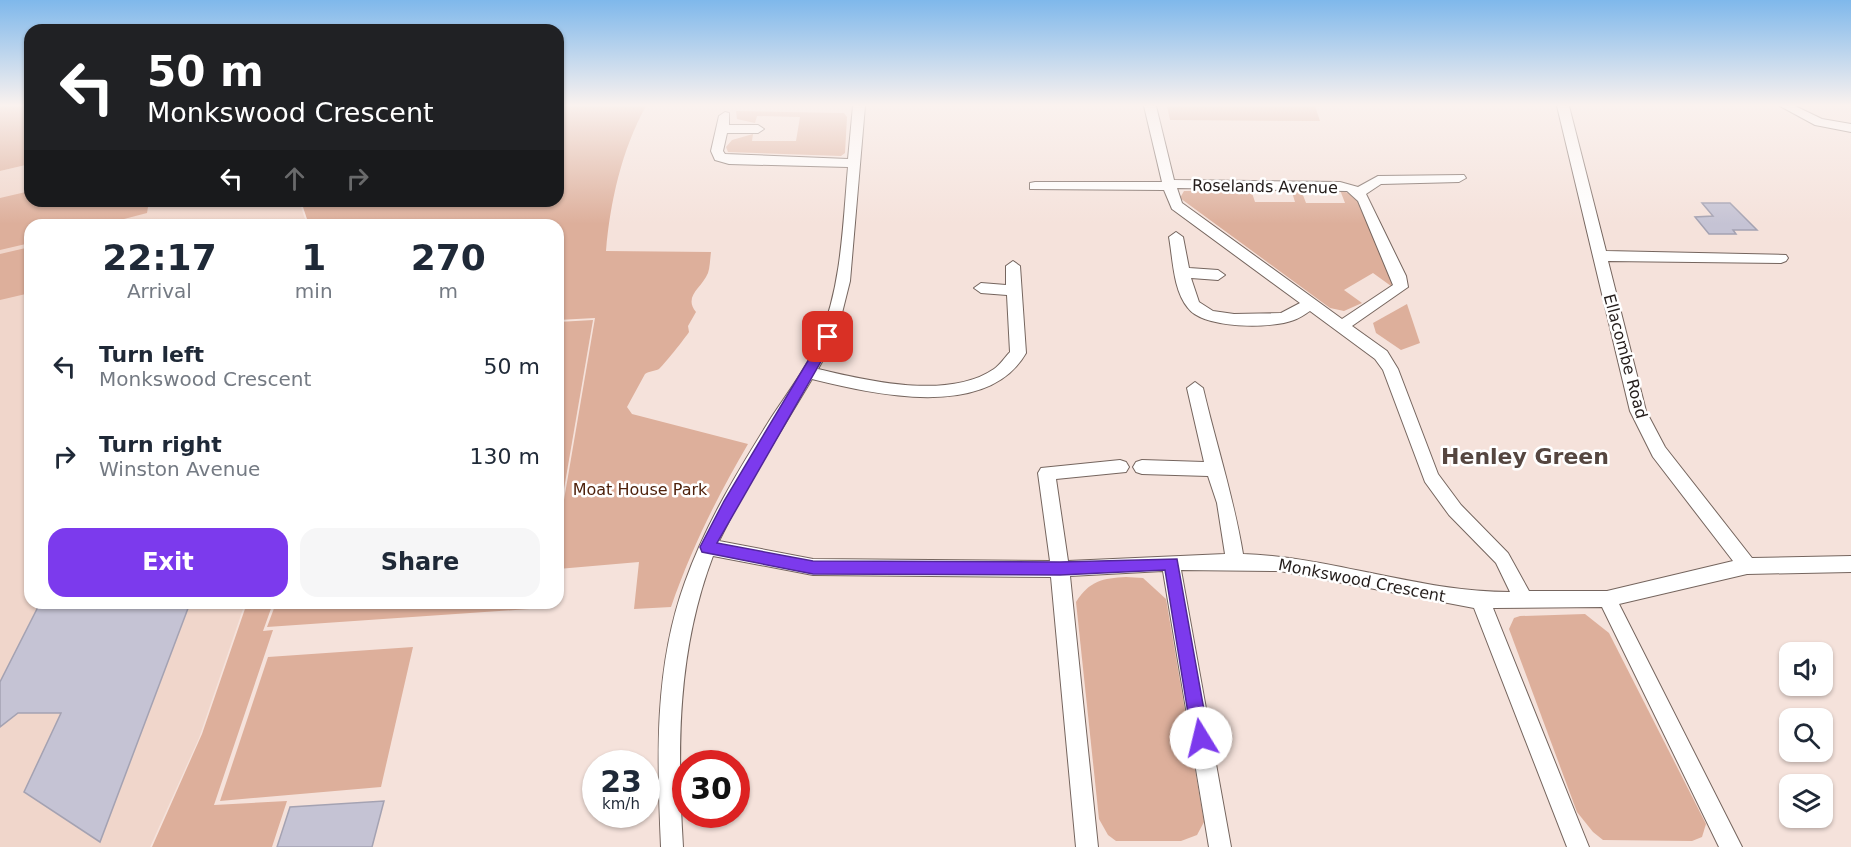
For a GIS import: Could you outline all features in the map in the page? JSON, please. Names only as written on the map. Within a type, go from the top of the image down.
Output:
[{"type":"street","points":[[718,146],[717,151],[720,157],[729,160],[854,163]]},
{"type":"street","points":[[672,847],[668,741],[670,684],[687,607],[708,547],[729,505],[809,373],[828,337],[838,308],[848,251],[856,146]]},
{"type":"street","name":"Roselands Avenue","points":[[1160,146],[1169,185],[1177,206],[1343,325],[1381,355],[1390,369],[1431,477],[1455,510],[1502,558],[1524,600]]},
{"type":"street","name":"Ellacombe Road","points":[[1573,146],[1638,411],[1659,452],[1747,566]]},
{"type":"street","name":"Roselands Avenue","points":[[1359,193],[1378,180],[1459,178]]},
{"type":"street","name":"Roselands Avenue","points":[[1035,186],[1340,186],[1359,193],[1364,199],[1399,276],[1401,287],[1343,325]]},
{"type":"street","points":[[1176,237],[1191,302],[1195,308],[1210,316],[1281,318],[1291,316],[1311,303]]},
{"type":"street","points":[[1600,256],[1781,258]]},
{"type":"street","points":[[809,373],[872,388],[909,392],[951,390],[989,378],[1014,360],[1018,353],[1013,266]]},
{"type":"street","points":[[1184,273],[1218,275]]},
{"type":"street","points":[[981,288],[1014,290]]},
{"type":"street","points":[[1195,388],[1214,469],[1226,503],[1235,561]]},
{"type":"street","points":[[1142,466],[1214,469]]},
{"type":"street","points":[[1087,847],[1060,569],[1047,473],[1120,467]]},
{"type":"street","name":"Monkswood Crescent","points":[[708,547],[813,567],[1060,569],[1235,561],[1310,567],[1456,598],[1481,600],[1607,599],[1747,566],[1851,564]]},
{"type":"street","points":[[1171,563],[1220,847]]},
{"type":"street","points":[[1607,599],[1731,847]]},
{"type":"street","points":[[1481,600],[1493,637],[1578,847]]},
{"type":"shaded area","points":[[24,165],[24,207],[301,207],[305,219],[24,219],[24,609],[243,609],[199,738],[150,847],[0,847],[0,171]]},
{"type":"green space","points":[[0,146],[24,146],[24,165],[0,171]]},
{"type":"green space","name":"Moat House Park","points":[[564,146],[628,146],[618,176],[606,251],[711,252],[708,273],[693,297],[696,312],[688,326],[689,332],[659,369],[645,374],[627,407],[632,414],[748,444],[705,524],[671,607],[634,609],[639,562],[564,568],[564,500],[595,318],[564,320],[564,219],[307,219],[303,207],[564,207]]},
{"type":"green space","points":[[845,146],[845,153],[841,156],[728,152],[726,147]]},
{"type":"green space","points":[[1291,189],[1301,190],[1306,203],[1345,203],[1340,190],[1356,196],[1394,280],[1391,286],[1373,273],[1344,290],[1362,303],[1344,311],[1330,308],[1180,198],[1184,191],[1251,190],[1255,202],[1295,202]]},
{"type":"green space","points":[[24,192],[24,207],[148,207],[147,213],[124,219],[24,219],[24,244],[0,250],[0,198]]},
{"type":"green space","points":[[24,248],[24,294],[0,300],[0,254]]},
{"type":"green space","points":[[1407,304],[1420,343],[1401,350],[1376,333],[1373,323]]},
{"type":"green space","points":[[593,320],[564,489],[564,322]]},
{"type":"green space","points":[[1126,577],[1143,578],[1166,599],[1204,822],[1197,835],[1181,841],[1116,841],[1108,835],[1099,819],[1076,602],[1086,589],[1097,582]]},
{"type":"green space","points":[[245,609],[271,609],[263,631],[273,630],[214,805],[287,801],[272,847],[152,847],[202,734]]},
{"type":"green space","points":[[274,609],[529,609],[267,627]]},
{"type":"green space","points":[[1585,614],[1609,633],[1706,824],[1702,837],[1692,841],[1603,840],[1593,832],[1577,812],[1509,629],[1514,618],[1520,616]]},
{"type":"green space","points":[[413,647],[381,787],[220,801],[268,657]]},
{"type":"building","points":[[1702,203],[1730,203],[1757,230],[1733,230],[1736,234],[1709,234],[1695,217],[1713,216]]},
{"type":"building","points":[[37,609],[188,609],[100,842],[24,792],[61,713],[18,713],[0,727],[0,682]]},
{"type":"building","points":[[384,801],[372,847],[277,847],[290,807]]},
{"type":"district","name":"Henley Green","points":[[1525,456]]},
{"type":"route","points":[[828,337],[809,373],[729,505],[708,547],[813,567],[1060,569],[1171,563],[1201,738]]}]
